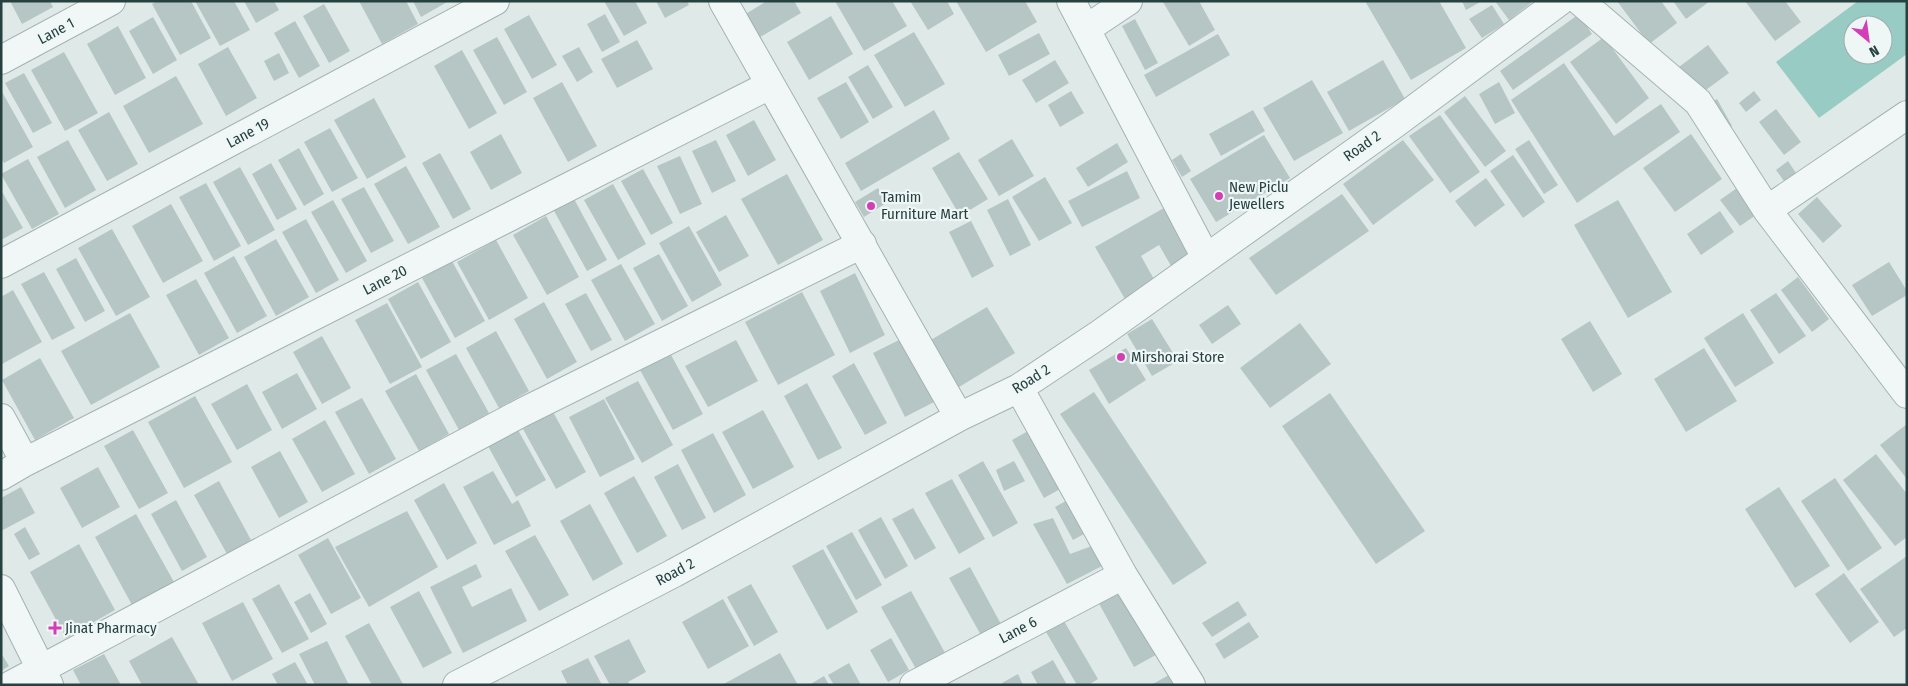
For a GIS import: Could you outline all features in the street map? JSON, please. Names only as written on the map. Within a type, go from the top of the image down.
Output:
[{"type":"street","name":"Lane 1","points":[[1,60],[110,1]]},
{"type":"street","name":"Lane 19","points":[[1,264],[495,1]]},
{"type":"street","points":[[723,1],[959,417]]},
{"type":"street","points":[[1071,1],[1206,258]]},
{"type":"street","points":[[1086,29],[1128,1]]},
{"type":"street","name":"Road 2","points":[[457,685],[674,573],[959,417],[1019,388],[1100,334],[1393,125],[1560,1]]},
{"type":"street","points":[[1580,1],[1698,102],[1767,210],[1907,394]]},
{"type":"street","name":"Lane 20","points":[[1,476],[25,462],[770,85]]},
{"type":"street","points":[[1767,210],[1907,115]]},
{"type":"street","points":[[12,685],[45,677],[523,412],[862,244]]},
{"type":"street","points":[[1019,388],[1124,575],[1191,685]]},
{"type":"street","points":[[1,418],[25,462]]},
{"type":"street","name":"Lane 6","points":[[914,685],[1124,575]]},
{"type":"street","points":[[1,589],[45,677]]},
{"type":"shaded area","points":[[1858,1],[1907,1],[1907,54],[1893,64],[1893,15],[1843,15],[1843,65],[1892,65],[1819,118],[1776,62]]},
{"type":"building","points":[[10,1],[50,1],[53,7],[22,24]]},
{"type":"building","points":[[157,1],[191,1],[211,38],[180,55],[152,4]]},
{"type":"building","points":[[195,1],[234,1],[250,30],[220,46]]},
{"type":"building","points":[[244,1],[274,1],[279,10],[256,23]]},
{"type":"building","points":[[359,1],[406,1],[418,24],[382,44]]},
{"type":"building","points":[[413,1],[449,1],[421,17]]},
{"type":"building","points":[[604,1],[635,1],[647,23],[624,36]]},
{"type":"building","points":[[656,1],[687,1],[689,5],[665,18]]},
{"type":"building","points":[[767,1],[794,1],[801,13],[757,39],[744,15]]},
{"type":"building","points":[[835,1],[892,1],[907,26],[864,51]]},
{"type":"building","points":[[910,1],[947,1],[954,14],[928,30]]},
{"type":"building","points":[[956,1],[1025,1],[1037,22],[986,52]]},
{"type":"building","points":[[1199,1],[1215,30],[1189,46],[1163,2]]},
{"type":"building","points":[[1365,1],[1439,1],[1466,48],[1411,80]]},
{"type":"building","points":[[1462,1],[1482,1],[1466,10]]},
{"type":"building","points":[[1495,1],[1530,1],[1531,3],[1509,20]]},
{"type":"building","points":[[1617,1],[1661,1],[1677,23],[1649,44]]},
{"type":"building","points":[[1673,1],[1710,1],[1686,19]]},
{"type":"building","points":[[1745,1],[1785,1],[1801,22],[1775,41]]},
{"type":"building","points":[[324,4],[350,51],[329,63],[303,16]]},
{"type":"building","points":[[1492,5],[1504,24],[1482,38],[1469,19]]},
{"type":"building","points":[[605,14],[620,42],[602,52],[587,24]]},
{"type":"building","points":[[1579,14],[1592,34],[1513,90],[1500,71]]},
{"type":"building","points":[[529,15],[557,65],[532,79],[504,29]]},
{"type":"building","points":[[831,16],[853,54],[809,80],[787,42]]},
{"type":"building","points":[[153,17],[177,60],[153,74],[129,31]]},
{"type":"building","points":[[1135,19],[1158,63],[1145,70],[1122,26]]},
{"type":"building","points":[[295,21],[320,66],[299,78],[274,33]]},
{"type":"building","points":[[118,26],[146,78],[115,95],[87,44]]},
{"type":"building","points":[[914,32],[945,84],[905,107],[874,55]]},
{"type":"building","points":[[1039,33],[1050,54],[1009,76],[998,55]]},
{"type":"building","points":[[1218,34],[1230,55],[1156,97],[1144,75]]},
{"type":"building","points":[[497,37],[527,92],[504,105],[473,50]]},
{"type":"building","points":[[1604,37],[1649,98],[1616,124],[1570,62]]},
{"type":"building","points":[[637,40],[653,69],[617,88],[601,59]]},
{"type":"building","points":[[1708,45],[1729,73],[1699,95],[1679,67]]},
{"type":"building","points":[[228,47],[257,98],[226,116],[198,64]]},
{"type":"building","points":[[579,47],[593,72],[577,82],[562,56]]},
{"type":"building","points":[[462,50],[497,113],[469,129],[434,66]]},
{"type":"building","points":[[64,52],[98,113],[65,131],[31,70]]},
{"type":"building","points":[[279,53],[289,73],[274,81],[264,61]]},
{"type":"building","points":[[1055,60],[1069,83],[1036,103],[1022,80]]},
{"type":"building","points":[[1383,60],[1405,99],[1349,131],[1327,92]]},
{"type":"building","points":[[1564,63],[1614,136],[1661,104],[1680,132],[1577,203],[1511,100]]},
{"type":"building","points":[[868,65],[893,107],[873,119],[848,77]]},
{"type":"building","points":[[24,73],[52,123],[33,133],[5,83]]},
{"type":"building","points":[[176,76],[203,124],[149,153],[123,106]]},
{"type":"building","points":[[1312,80],[1343,133],[1294,161],[1263,108]]},
{"type":"building","points":[[562,82],[597,146],[568,162],[533,98]]},
{"type":"building","points":[[846,82],[869,122],[841,139],[817,98]]},
{"type":"building","points":[[1499,82],[1515,113],[1495,124],[1479,94]]},
{"type":"building","points":[[1,90],[33,147],[4,163],[1,158]]},
{"type":"building","points":[[1071,91],[1084,113],[1060,127],[1048,105]]},
{"type":"building","points":[[1754,91],[1761,100],[1746,112],[1739,103]]},
{"type":"building","points":[[1465,96],[1506,151],[1485,167],[1444,112]]},
{"type":"building","points":[[374,98],[406,157],[367,179],[334,120]]},
{"type":"building","points":[[1717,99],[1732,126],[1720,132],[1705,105]]},
{"type":"building","points":[[1776,109],[1801,142],[1784,155],[1759,122]]},
{"type":"building","points":[[934,110],[950,139],[861,191],[845,163]]},
{"type":"building","points":[[1253,110],[1265,131],[1221,156],[1209,134]]},
{"type":"building","points":[[109,112],[138,164],[107,181],[78,130]]},
{"type":"building","points":[[1440,115],[1480,172],[1450,193],[1409,136]]},
{"type":"building","points":[[754,120],[776,160],[748,176],[726,135]]},
{"type":"building","points":[[330,128],[358,178],[332,192],[304,142]]},
{"type":"building","points":[[501,134],[522,173],[491,190],[470,152]]},
{"type":"building","points":[[1691,134],[1722,179],[1675,212],[1643,168]]},
{"type":"building","points":[[1264,135],[1290,178],[1216,222],[1190,179]]},
{"type":"building","points":[[1012,139],[1034,176],[999,196],[978,160]]},
{"type":"building","points":[[68,140],[96,190],[65,208],[37,157]]},
{"type":"building","points":[[716,140],[736,181],[712,193],[692,151]]},
{"type":"building","points":[[1403,140],[1434,180],[1373,225],[1343,184]]},
{"type":"building","points":[[1529,140],[1558,185],[1544,194],[1515,149]]},
{"type":"building","points":[[1117,143],[1128,162],[1088,187],[1076,168]]},
{"type":"building","points":[[299,148],[324,194],[304,206],[278,160]]},
{"type":"building","points":[[959,152],[988,199],[960,216],[932,168]]},
{"type":"building","points":[[440,153],[471,209],[453,219],[422,163]]},
{"type":"building","points":[[1181,154],[1191,171],[1182,177],[1172,160]]},
{"type":"building","points":[[1513,155],[1545,202],[1523,218],[1490,171]]},
{"type":"building","points":[[680,156],[702,204],[680,214],[657,166]]},
{"type":"building","points":[[28,159],[59,214],[32,229],[1,174]]},
{"type":"building","points":[[1788,161],[1798,176],[1786,184],[1776,170]]},
{"type":"building","points":[[271,163],[297,209],[277,220],[252,174]]},
{"type":"building","points":[[406,166],[440,227],[408,244],[374,184]]},
{"type":"building","points":[[240,167],[275,230],[248,245],[213,182]]},
{"type":"building","points":[[643,169],[673,223],[651,235],[621,181]]},
{"type":"building","points":[[1127,171],[1140,198],[1082,227],[1068,201]]},
{"type":"building","points":[[787,174],[823,240],[778,265],[741,199]]},
{"type":"building","points":[[1045,177],[1072,223],[1039,241],[1012,197]]},
{"type":"building","points":[[1486,178],[1505,205],[1475,227],[1455,201]]},
{"type":"building","points":[[206,183],[241,246],[214,261],[179,197]]},
{"type":"building","points":[[613,184],[646,244],[618,260],[584,200]]},
{"type":"building","points":[[364,187],[394,241],[371,253],[341,199]]},
{"type":"building","points":[[878,188],[886,203],[864,217],[855,202]]},
{"type":"building","points":[[1737,188],[1756,215],[1740,226],[1720,200]]},
{"type":"building","points":[[1,190],[23,228],[1,240]]},
{"type":"building","points":[[1342,194],[1369,231],[1276,295],[1249,258]]},
{"type":"building","points":[[573,197],[607,260],[587,271],[553,209]]},
{"type":"building","points":[[1817,197],[1842,226],[1823,243],[1798,214]]},
{"type":"building","points":[[1008,199],[1031,245],[1010,256],[987,210]]},
{"type":"building","points":[[333,200],[367,261],[346,273],[311,212]]},
{"type":"building","points":[[1618,200],[1672,292],[1628,318],[1574,225]]},
{"type":"building","points":[[171,204],[203,261],[163,283],[132,226]]},
{"type":"building","points":[[1171,204],[1200,256],[1174,271],[1159,245],[1141,256],[1155,281],[1125,299],[1095,247]]},
{"type":"building","points":[[1720,211],[1734,232],[1701,255],[1687,234]]},
{"type":"building","points":[[726,215],[749,256],[719,272],[696,232]]},
{"type":"building","points":[[546,216],[579,277],[547,295],[513,235]]},
{"type":"building","points":[[306,219],[339,280],[316,293],[282,232]]},
{"type":"building","points":[[971,221],[994,266],[972,278],[949,232]]},
{"type":"building","points":[[689,226],[722,285],[692,302],[659,243]]},
{"type":"building","points":[[112,229],[150,297],[116,316],[78,248]]},
{"type":"building","points":[[276,239],[309,297],[276,316],[244,257]]},
{"type":"building","points":[[496,240],[528,298],[489,320],[457,262]]},
{"type":"building","points":[[659,254],[688,306],[662,321],[633,268]]},
{"type":"building","points":[[234,256],[267,316],[237,333],[204,273]]},
{"type":"building","points":[[76,258],[105,311],[85,322],[56,269]]},
{"type":"building","points":[[452,261],[485,321],[455,338],[422,278]]},
{"type":"building","points":[[1889,262],[1907,291],[1907,295],[1872,316],[1852,285]]},
{"type":"building","points":[[621,264],[655,324],[625,341],[591,280]]},
{"type":"building","points":[[44,272],[75,328],[52,340],[21,284]]},
{"type":"building","points":[[855,273],[885,335],[850,353],[820,291]]},
{"type":"building","points":[[1798,277],[1829,319],[1812,332],[1781,290]]},
{"type":"building","points":[[196,279],[229,338],[199,355],[166,295]]},
{"type":"building","points":[[418,282],[451,342],[421,359],[388,299]]},
{"type":"building","points":[[13,290],[42,342],[2,364],[1,297]]},
{"type":"building","points":[[802,292],[835,355],[778,385],[745,322]]},
{"type":"building","points":[[586,293],[612,340],[591,351],[565,304]]},
{"type":"building","points":[[1776,293],[1806,336],[1779,354],[1750,310]]},
{"type":"building","points":[[544,302],[577,362],[547,379],[514,319]]},
{"type":"building","points":[[387,303],[422,367],[390,384],[355,320]]},
{"type":"building","points":[[1228,305],[1241,324],[1212,344],[1199,325]]},
{"type":"building","points":[[987,307],[1015,353],[936,401],[905,417],[873,353],[905,337],[912,351]]},
{"type":"building","points":[[130,313],[160,367],[91,405],[61,351]]},
{"type":"building","points":[[1743,313],[1774,363],[1735,387],[1704,338]]},
{"type":"building","points":[[1152,319],[1178,361],[1152,376],[1127,334]]},
{"type":"building","points":[[1590,321],[1622,374],[1593,392],[1561,339]]},
{"type":"building","points":[[1300,323],[1331,364],[1270,408],[1240,368]]},
{"type":"building","points":[[496,331],[529,391],[499,408],[466,348]]},
{"type":"building","points":[[322,336],[351,388],[322,404],[293,352]]},
{"type":"building","points":[[736,340],[758,381],[708,407],[685,366]]},
{"type":"building","points":[[1126,348],[1146,380],[1109,404],[1089,370]]},
{"type":"building","points":[[1704,348],[1737,401],[1686,432],[1654,379]]},
{"type":"building","points":[[670,353],[703,414],[673,430],[640,370]]},
{"type":"building","points":[[456,354],[489,413],[459,430],[426,370]]},
{"type":"building","points":[[40,358],[74,418],[35,440],[2,380]]},
{"type":"building","points":[[854,363],[887,423],[865,435],[832,376]]},
{"type":"building","points":[[297,373],[317,409],[282,429],[262,392]]},
{"type":"building","points":[[416,374],[449,434],[419,451],[385,391]]},
{"type":"building","points":[[638,381],[673,445],[642,463],[605,398]]},
{"type":"building","points":[[807,383],[842,448],[818,460],[784,396]]},
{"type":"building","points":[[247,384],[272,430],[237,450],[211,404]]},
{"type":"building","points":[[1094,392],[1207,563],[1173,585],[1060,414]]},
{"type":"building","points":[[1330,393],[1425,531],[1376,564],[1282,426]]},
{"type":"building","points":[[195,396],[232,462],[184,488],[148,422]]},
{"type":"building","points":[[362,398],[396,459],[369,474],[335,412]]},
{"type":"building","points":[[604,399],[635,459],[600,477],[569,417]]},
{"type":"building","points":[[763,410],[794,467],[753,489],[722,432]]},
{"type":"building","points":[[553,412],[586,472],[556,489],[523,429]]},
{"type":"building","points":[[325,420],[355,474],[322,492],[292,439]]},
{"type":"building","points":[[513,421],[546,480],[516,497],[483,437]]},
{"type":"building","points":[[1907,424],[1907,479],[1880,445]]},
{"type":"building","points":[[1039,425],[1071,483],[1044,498],[1012,440]]},
{"type":"building","points":[[133,430],[168,493],[139,509],[104,446]]},
{"type":"building","points":[[713,433],[746,495],[714,513],[681,450]]},
{"type":"building","points":[[280,451],[308,502],[279,518],[251,467]]},
{"type":"building","points":[[1876,454],[1907,494],[1907,537],[1895,546],[1843,480]]},
{"type":"building","points":[[983,461],[1018,523],[993,537],[958,475]]},
{"type":"building","points":[[1014,461],[1025,481],[1004,491],[996,470]]},
{"type":"building","points":[[678,464],[706,518],[682,530],[654,477]]},
{"type":"building","points":[[98,467],[120,507],[82,528],[60,488]]},
{"type":"building","points":[[493,471],[512,504],[518,500],[531,526],[494,545],[463,487]]},
{"type":"building","points":[[634,476],[667,536],[637,553],[604,493]]},
{"type":"building","points":[[1835,478],[1882,548],[1848,571],[1801,501]]},
{"type":"building","points":[[952,479],[985,539],[959,554],[925,493]]},
{"type":"building","points":[[219,481],[251,540],[227,554],[194,495]]},
{"type":"building","points":[[444,483],[477,543],[447,560],[414,500]]},
{"type":"building","points":[[21,487],[35,513],[1,531],[1,498]]},
{"type":"building","points":[[1779,487],[1830,566],[1795,588],[1745,509]]},
{"type":"building","points":[[1075,496],[1093,529],[1073,540],[1055,507]]},
{"type":"building","points":[[176,500],[207,557],[182,571],[151,514]]},
{"type":"building","points":[[590,504],[623,564],[593,581],[560,521]]},
{"type":"building","points":[[913,508],[936,548],[915,560],[892,519]]},
{"type":"building","points":[[407,511],[438,567],[369,607],[335,547]]},
{"type":"building","points":[[136,514],[174,582],[132,605],[95,537]]},
{"type":"building","points":[[881,517],[908,566],[885,579],[858,530]]},
{"type":"building","points":[[1053,518],[1070,554],[1100,543],[1106,564],[1067,584],[1033,524]]},
{"type":"building","points":[[25,527],[40,554],[29,560],[14,534]]},
{"type":"building","points":[[852,532],[882,585],[856,600],[826,546]]},
{"type":"building","points":[[535,535],[569,595],[539,611],[505,551]]},
{"type":"building","points":[[328,538],[361,598],[331,614],[298,555]]},
{"type":"building","points":[[79,544],[115,610],[66,638],[30,572]]},
{"type":"building","points":[[823,549],[858,612],[827,630],[792,566]]},
{"type":"building","points":[[1907,556],[1907,628],[1894,637],[1860,589]]},
{"type":"building","points":[[476,564],[482,577],[462,587],[472,607],[511,588],[527,621],[463,653],[430,587]]},
{"type":"building","points":[[970,567],[1002,626],[982,637],[949,578]]},
{"type":"building","points":[[1844,573],[1879,622],[1850,643],[1815,594]]},
{"type":"building","points":[[1136,582],[1172,646],[1134,667],[1097,600]]},
{"type":"building","points":[[279,584],[309,639],[282,653],[252,599]]},
{"type":"building","points":[[751,584],[778,632],[754,646],[727,597]]},
{"type":"building","points":[[419,591],[452,653],[423,668],[390,607]]},
{"type":"building","points":[[911,591],[949,660],[920,676],[881,607]]},
{"type":"building","points":[[310,593],[327,624],[311,633],[294,602]]},
{"type":"building","points":[[723,599],[749,646],[708,669],[682,622]]},
{"type":"building","points":[[1238,601],[1247,615],[1212,637],[1202,623]]},
{"type":"building","points":[[243,602],[273,659],[232,681],[202,623]]},
{"type":"building","points":[[1064,621],[1098,679],[1088,685],[1077,685],[1046,632]]},
{"type":"building","points":[[1249,622],[1259,637],[1224,659],[1215,644]]},
{"type":"building","points":[[369,623],[402,685],[372,685],[345,636]]},
{"type":"building","points":[[172,637],[199,685],[142,685],[129,661]]},
{"type":"building","points":[[891,638],[909,670],[888,682],[870,650]]},
{"type":"building","points":[[629,639],[646,672],[628,682],[630,685],[610,685],[594,656]]},
{"type":"building","points":[[327,641],[349,685],[315,685],[299,654]]},
{"type":"building","points":[[1,653],[9,666],[1,671]]},
{"type":"building","points":[[780,653],[798,685],[722,685]]},
{"type":"building","points":[[104,654],[121,685],[81,685],[73,670]]},
{"type":"building","points":[[588,658],[602,685],[568,685],[561,671]]},
{"type":"building","points":[[1053,660],[1067,685],[1038,685],[1031,672]]},
{"type":"building","points":[[295,662],[308,685],[278,685],[272,674]]},
{"type":"building","points":[[849,663],[861,685],[834,685],[828,675]]},
{"type":"building","points":[[1185,666],[1195,685],[1151,685]]},
{"type":"building","points":[[1018,674],[1023,685],[1004,685],[1002,683]]},
{"type":"building","points":[[824,676],[829,685],[809,685]]},
{"type":"place","name":"New Piclu Jewellers","points":[[1219,196]]},
{"type":"place","name":"Tamim Furniture Mart","points":[[871,206]]},
{"type":"place","name":"Mirshorai Store","points":[[1121,357]]},
{"type":"place","name":"Jinat Pharmacy","points":[[55,628]]}]
